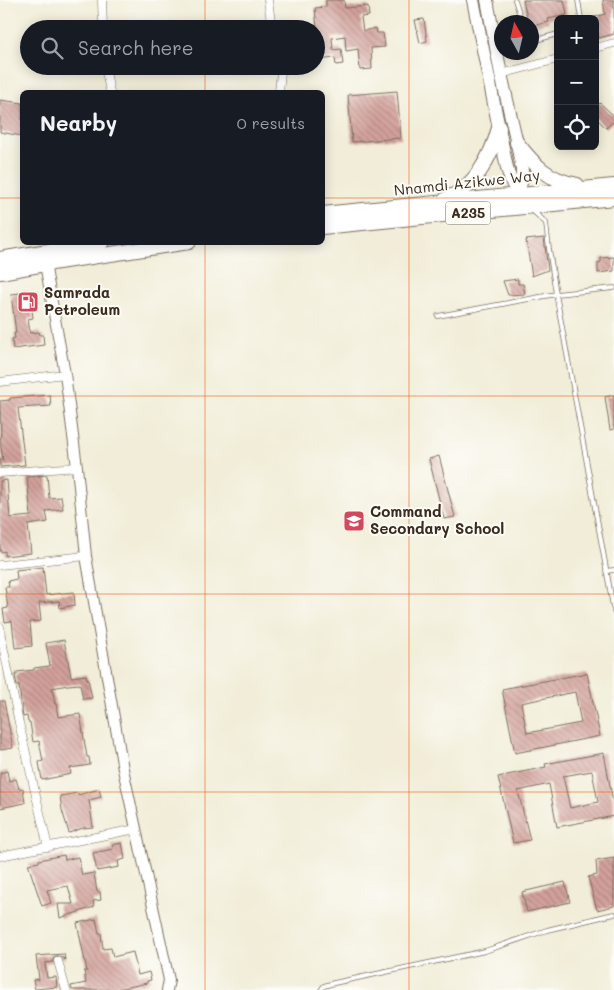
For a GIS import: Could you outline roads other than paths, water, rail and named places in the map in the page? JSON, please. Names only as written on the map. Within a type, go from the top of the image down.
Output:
[{"type":"highway","points":[[426,204],[452,197],[473,180],[488,158],[499,128]]},
{"type":"highway","points":[[517,143],[533,163],[560,181],[575,185],[607,186]]},
{"type":"highway","name":"Nnamdi Azikwe Way","points":[[325,214],[607,186]]},
{"type":"highway","name":"Nnamdi Azikwe Way","points":[[325,227],[614,198]]},
{"type":"highway","points":[[0,259],[84,245]]},
{"type":"highway","points":[[0,272],[169,245]]},
{"type":"main road","points":[[473,0],[511,182],[518,194],[539,202],[562,203]]},
{"type":"main road","points":[[488,0],[494,28]]},
{"type":"main road","points":[[493,210],[505,205],[518,194],[522,179],[517,143],[501,74],[500,60]]},
{"type":"street","points":[[102,0],[103,20]]},
{"type":"street","points":[[268,0],[271,20]]},
{"type":"street","points":[[599,47],[614,43]]},
{"type":"street","points":[[501,74],[554,59]]},
{"type":"street","points":[[107,75],[110,90]]},
{"type":"street","points":[[279,90],[281,75]]},
{"type":"street","points":[[45,264],[65,374],[86,556],[123,769],[169,980],[166,990]]},
{"type":"street","points":[[0,382],[65,374]]},
{"type":"street","points":[[0,473],[77,467]]},
{"type":"street","points":[[0,565],[86,556]]},
{"type":"street","points":[[0,627],[19,723],[48,847]]},
{"type":"street","points":[[0,856],[136,829]]},
{"type":"street","points":[[58,961],[66,990]]},
{"type":"lane","points":[[515,0],[520,15]]},
{"type":"lane","points":[[578,0],[580,15]]},
{"type":"lane","points":[[539,39],[554,35]]},
{"type":"lane","points":[[529,207],[546,223],[556,294],[614,612]]},
{"type":"lane","points":[[438,316],[556,294],[614,288]]},
{"type":"lane","points":[[606,571],[614,570]]},
{"type":"lane","points":[[321,990],[324,986],[334,983],[485,951],[547,930],[614,914]]},
{"type":"place","name":"Samrada Petroleum","points":[[28,302]]},
{"type":"place","name":"Command Secondary School","points":[[354,521]]}]
